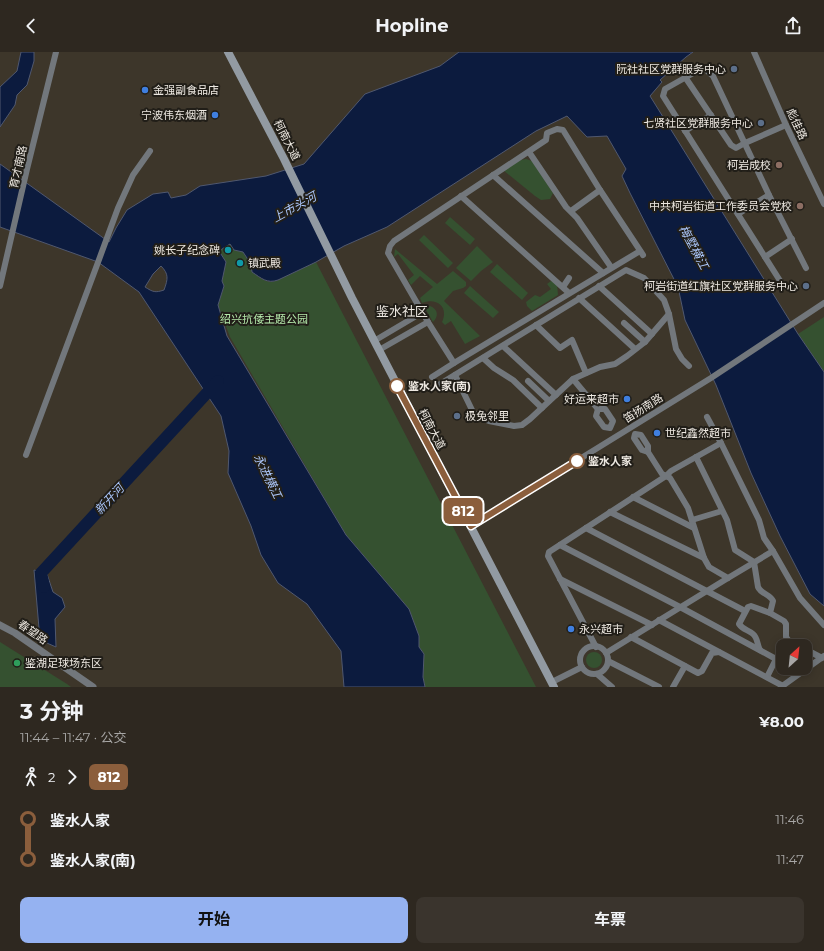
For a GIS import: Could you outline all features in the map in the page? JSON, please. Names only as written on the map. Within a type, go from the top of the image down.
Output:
[{"type":"main road","name":"柯南大道","points":[[228,52],[284,159],[343,282],[553,685]]},
{"type":"street","name":"彪佳路","points":[[754,52],[786,125],[824,204]]},
{"type":"street","name":"育才南路","points":[[0,286],[54,53]]},
{"type":"street","points":[[784,287],[663,96],[665,89],[697,71],[705,69],[712,76],[806,268]]},
{"type":"street","points":[[685,77],[731,145],[736,148],[786,125]]},
{"type":"street","points":[[685,131],[711,115]]},
{"type":"street","points":[[432,377],[603,272],[642,253],[600,190],[563,130],[556,129],[547,133],[546,140],[394,241],[390,246],[388,254],[454,363]]},
{"type":"street","points":[[26,456],[118,208],[133,175],[150,152]]},
{"type":"street","points":[[529,152],[566,207],[577,218],[611,268]]},
{"type":"street","points":[[493,175],[603,272]]},
{"type":"street","points":[[571,211],[600,190]]},
{"type":"street","points":[[738,214],[769,195]]},
{"type":"street","points":[[461,196],[569,293]]},
{"type":"street","points":[[765,257],[792,239]]},
{"type":"street","points":[[440,384],[626,270],[644,278],[664,300],[670,314],[676,349],[682,359],[689,366]]},
{"type":"street","points":[[563,287],[569,278]]},
{"type":"street","points":[[599,286],[652,334]]},
{"type":"street","points":[[579,298],[635,349]]},
{"type":"street","name":"笛扬南路","points":[[471,526],[711,378],[824,303]]},
{"type":"street","points":[[374,341],[423,312]]},
{"type":"street","points":[[455,375],[473,412],[480,418],[514,426],[522,425],[573,379],[600,367],[615,364],[627,356],[645,342],[670,314]]},
{"type":"street","points":[[379,350],[428,322]]},
{"type":"street","points":[[624,323],[645,342]]},
{"type":"street","points":[[536,325],[560,348],[572,340],[586,373]]},
{"type":"street","points":[[503,346],[556,395]]},
{"type":"street","points":[[483,358],[494,368],[513,380],[542,408]]},
{"type":"street","points":[[573,379],[598,409]]},
{"type":"street","points":[[528,381],[549,401]]},
{"type":"street","points":[[598,409],[605,409],[613,421],[610,428]]},
{"type":"street","points":[[598,409],[596,416],[604,427],[610,428],[616,437]]},
{"type":"street","points":[[707,417],[759,520],[764,538],[800,598],[824,626]]},
{"type":"street","points":[[631,428],[635,434],[634,438],[642,450],[648,452],[662,474],[670,478],[688,508],[704,558],[709,567],[728,578]]},
{"type":"street","points":[[596,647],[548,556],[549,552],[666,476],[671,471],[721,443]]},
{"type":"street","points":[[696,457],[726,520],[735,550],[754,562],[759,590],[771,597],[773,601],[770,613]]},
{"type":"street","points":[[633,497],[694,528]]},
{"type":"street","points":[[692,520],[722,511]]},
{"type":"street","points":[[610,512],[704,558]]},
{"type":"street","points":[[586,528],[745,612]]},
{"type":"street","points":[[560,545],[776,659],[767,677]]},
{"type":"street","points":[[606,653],[773,551]]},
{"type":"street","points":[[560,579],[652,625]]},
{"type":"street","points":[[760,650],[754,634],[741,627],[739,624],[748,607],[751,606],[770,613],[784,621],[786,624],[786,637],[788,639]]},
{"type":"street","points":[[659,620],[782,686],[823,657]]},
{"type":"street","name":"春望路","points":[[0,625],[16,632],[93,687]]},
{"type":"street","points":[[631,637],[698,673],[702,671],[712,653],[719,652]]},
{"type":"street","points":[[592,647],[596,647],[606,653],[608,662],[607,666],[605,670],[597,674],[588,673],[582,667],[581,659],[584,651],[592,647]]},
{"type":"street","points":[[812,652],[823,657]]},
{"type":"street","points":[[608,662],[659,687]]},
{"type":"street","points":[[673,687],[685,666]]},
{"type":"street","points":[[553,685],[582,667]]},
{"type":"street","points":[[597,674],[612,687]]},
{"type":"green space","points":[[526,159],[532,161],[553,193],[550,199],[541,200],[503,170],[521,160]]},
{"type":"green space","points":[[450,217],[475,239],[470,245],[445,223]]},
{"type":"green space","points":[[424,235],[453,263],[448,268],[419,240]]},
{"type":"green space","name":"绍兴抗倭主题公园","points":[[230,244],[234,250],[243,252],[259,277],[268,282],[278,280],[316,262],[536,687],[425,687],[423,677],[424,654],[419,647],[419,636],[409,609],[346,535],[230,337],[218,305],[224,287],[222,281],[226,262],[219,251]]},
{"type":"green space","points":[[477,246],[493,262],[471,281],[456,268]]},
{"type":"green space","points":[[395,249],[437,284],[453,271],[466,282],[466,286],[453,291],[444,301],[480,336],[465,344],[451,321],[445,325],[442,322],[444,317],[443,308],[437,302],[427,301],[422,303],[420,298],[433,287],[420,276],[411,285],[408,280],[414,275],[398,254],[394,257]]},
{"type":"green space","points":[[497,264],[528,293],[522,300],[490,272]]},
{"type":"green space","points":[[551,281],[557,284],[558,295],[532,311],[527,306],[526,302],[535,295],[540,297],[551,289],[547,284]]},
{"type":"green space","points":[[470,286],[499,312],[493,318],[464,293]]},
{"type":"green space","points":[[430,306],[435,309],[437,313],[433,322],[425,308]]},
{"type":"green space","points":[[824,317],[824,372],[798,334]]},
{"type":"green space","name":"鉴湖足球场东区","points":[[0,642],[67,684],[71,687],[0,687]]},
{"type":"green space","points":[[591,652],[597,652],[602,657],[600,666],[597,668],[591,668],[586,663],[586,657]]},
{"type":"water","points":[[21,52],[34,52],[34,61],[27,85],[17,95],[15,105],[0,127],[0,87],[17,71]]},
{"type":"water","points":[[459,52],[693,52],[660,80],[662,82],[650,96],[798,334],[824,372],[824,606],[810,594],[780,536],[751,473],[716,385],[685,320],[678,287],[622,176],[626,169],[607,136],[587,137],[567,116],[536,131],[387,227],[344,246],[316,262],[278,280],[267,281],[252,272],[251,264],[243,252],[234,250],[230,244],[219,251],[226,262],[222,281],[224,286],[218,305],[227,336],[346,535],[409,609],[419,636],[419,647],[424,654],[423,677],[425,687],[344,687],[341,651],[307,604],[278,583],[261,555],[251,526],[228,473],[229,451],[221,416],[139,292],[98,262],[0,227],[0,164],[109,242],[127,210],[153,194],[168,192],[171,198],[186,195],[200,186],[266,176],[304,164],[365,94],[440,66]],"holes":[[[161,266],[167,274],[166,283],[164,290],[154,292],[145,287],[153,274]]]},
{"type":"water","points":[[34,570],[47,574],[53,592],[62,598],[65,607],[55,619],[56,647],[40,640]]},
{"type":"waterway","name":"新开河","points":[[44,587],[41,573],[218,381]]},
{"type":"bus line","name":"812","points":[[397,386],[471,526],[577,461]]},
{"type":"place","name":"阮社社区党群服务中心","points":[[734,69]]},
{"type":"place","name":"金强副食品店","points":[[145,90]]},
{"type":"place","name":"宁波伟东烟酒","points":[[215,115]]},
{"type":"place","name":"七贤社区党群服务中心","points":[[761,123]]},
{"type":"place","name":"柯岩成校","points":[[779,165]]},
{"type":"place","name":"中共柯岩街道工作委员会党校","points":[[800,206]]},
{"type":"place","name":"姚长子纪念碑","points":[[228,250]]},
{"type":"place","name":"镇武殿","points":[[240,263]]},
{"type":"place","name":"柯岩街道红旗社区党群服务中心","points":[[806,286]]},
{"type":"place","name":"鉴水人家(南)","points":[[397,386]]},
{"type":"place","name":"好运来超市","points":[[627,399]]},
{"type":"place","name":"极兔邻里","points":[[457,416]]},
{"type":"place","name":"世纪鑫然超市","points":[[657,433]]},
{"type":"place","name":"鉴水人家","points":[[577,461]]},
{"type":"place","name":"永兴超市","points":[[571,629]]},
{"type":"place","name":"鉴湖足球场东区","points":[[17,663]]},
{"type":"district","name":"鉴水社区","points":[[402,311]]},
{"type":"water label","name":"上市头河","points":[[294,207]]},
{"type":"water label","name":"梅墅横江","points":[[694,247]]},
{"type":"water label","name":"永进横江","points":[[268,476]]}]
